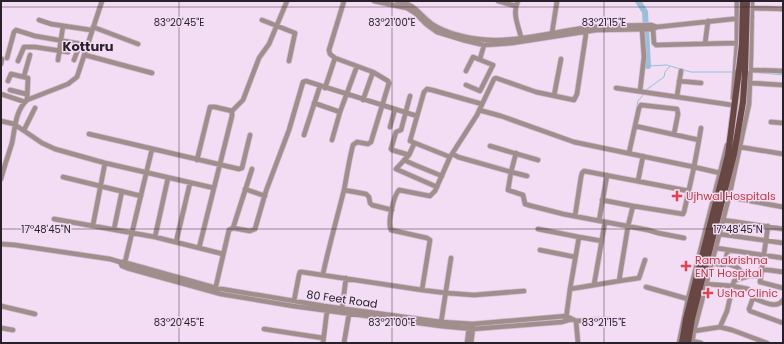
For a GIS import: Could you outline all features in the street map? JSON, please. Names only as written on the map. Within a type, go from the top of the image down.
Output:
[{"type":"main road","points":[[680,343],[728,155],[733,118],[746,72],[743,1]]},
{"type":"main road","points":[[691,342],[694,311],[734,154],[739,126],[746,72],[747,1]]},
{"type":"street","points":[[1,94],[26,101],[73,81],[79,73],[102,1]]},
{"type":"street","points":[[199,248],[232,112],[243,100],[259,58],[267,48],[287,1]]},
{"type":"street","points":[[323,274],[344,190],[348,163],[353,145],[358,142],[370,144],[389,83],[373,72],[336,58],[330,54],[329,50],[344,1]]},
{"type":"street","points":[[374,1],[407,8],[437,32],[484,45],[512,43],[587,29]]},
{"type":"street","points":[[397,1],[412,3],[434,25],[455,33],[489,41],[587,29],[643,28],[752,17]]},
{"type":"street","points":[[498,1],[517,3],[515,15],[521,38]]},
{"type":"street","points":[[552,33],[557,1]]},
{"type":"street","points":[[680,343],[688,299],[727,145],[737,42],[737,1]]},
{"type":"street","points":[[701,343],[691,342],[729,196],[749,104],[750,83],[746,72],[752,17],[752,1]]},
{"type":"street","points":[[752,8],[783,9]]},
{"type":"street","points":[[39,20],[63,26],[92,29],[138,44]]},
{"type":"street","points":[[262,20],[295,33],[289,61]]},
{"type":"street","points":[[705,44],[708,21]]},
{"type":"street","points":[[58,60],[63,26]]},
{"type":"street","points":[[653,27],[654,43],[656,45],[737,42]]},
{"type":"street","points":[[640,92],[644,57],[643,28]]},
{"type":"street","points":[[422,290],[430,240],[391,230],[389,224],[396,193],[401,190],[430,196],[435,191],[451,155],[479,110],[494,79],[496,78],[536,92],[572,100],[576,98],[587,29]]},
{"type":"street","points":[[3,60],[16,30],[35,36],[87,45]]},
{"type":"street","points":[[74,60],[80,44]]},
{"type":"street","points":[[480,59],[484,45]]},
{"type":"street","points":[[18,61],[24,48],[35,47],[68,52]]},
{"type":"street","points":[[24,76],[30,55]]},
{"type":"street","points":[[84,55],[152,73]]},
{"type":"street","points":[[466,71],[473,57],[493,65],[480,91],[466,85]]},
{"type":"street","points":[[325,88],[336,58]]},
{"type":"street","points":[[554,96],[561,59]]},
{"type":"street","points":[[332,140],[346,94],[357,66]]},
{"type":"street","points":[[677,96],[681,71]]},
{"type":"street","points":[[746,72],[783,71]]},
{"type":"street","points":[[364,100],[373,72]]},
{"type":"street","points":[[1,179],[2,168],[12,142],[14,124],[26,101],[29,79],[24,76],[11,74],[8,81]]},
{"type":"street","points":[[233,228],[254,231],[289,130],[302,84],[306,81],[417,116]]},
{"type":"street","points":[[679,81],[700,83]]},
{"type":"street","points":[[750,83],[783,85]]},
{"type":"street","points":[[304,134],[320,86]]},
{"type":"street","points":[[616,88],[732,105]]},
{"type":"street","points":[[482,104],[427,89],[424,92],[410,141],[414,144],[527,176]]},
{"type":"street","points":[[10,90],[26,94]]},
{"type":"street","points":[[409,154],[390,149],[396,132],[401,130],[410,96]]},
{"type":"street","points":[[314,103],[340,112]]},
{"type":"street","points":[[629,153],[638,108],[641,105],[677,109],[678,114],[674,134]]},
{"type":"street","points":[[197,160],[210,107],[215,106],[232,112]]},
{"type":"street","points":[[24,130],[35,108]]},
{"type":"street","points":[[390,127],[395,109]]},
{"type":"street","points":[[479,110],[501,116],[574,142],[720,173]]},
{"type":"street","points":[[1,121],[14,124],[48,146],[105,163],[214,188]]},
{"type":"street","points":[[771,122],[783,123]]},
{"type":"street","points":[[635,126],[699,140]]},
{"type":"street","points":[[602,200],[683,214],[702,128]]},
{"type":"street","points":[[89,134],[238,169],[241,169],[250,135]]},
{"type":"street","points":[[414,144],[409,154],[396,168],[396,170],[437,187]]},
{"type":"street","points":[[490,146],[538,160]]},
{"type":"street","points":[[740,147],[783,154]]},
{"type":"street","points":[[152,149],[132,232],[122,262],[122,266],[127,268],[215,290],[327,311],[441,324],[471,327],[566,318],[574,320],[609,319]]},
{"type":"street","points":[[516,153],[508,190],[523,195],[525,204],[684,238]]},
{"type":"street","points":[[638,181],[643,156]]},
{"type":"street","points":[[404,160],[442,176]]},
{"type":"street","points":[[93,226],[105,163]]},
{"type":"street","points":[[215,290],[229,230],[233,228],[252,169]]},
{"type":"street","points":[[576,216],[582,173],[584,171],[689,191]]},
{"type":"street","points":[[599,221],[607,175]]},
{"type":"street","points":[[63,177],[141,196]]},
{"type":"street","points":[[155,237],[168,178]]},
{"type":"street","points":[[176,242],[190,182]]},
{"type":"street","points":[[245,190],[265,196]]},
{"type":"street","points":[[344,190],[366,194],[370,197],[370,202],[372,205],[392,210]]},
{"type":"street","points":[[114,229],[122,191]]},
{"type":"street","points":[[729,196],[783,207]]},
{"type":"street","points":[[619,281],[628,226],[633,206]]},
{"type":"street","points":[[54,219],[132,232],[223,254]]},
{"type":"street","points":[[722,220],[783,229]]},
{"type":"street","points":[[594,285],[605,222]]},
{"type":"street","points":[[768,226],[764,255],[759,276],[760,283],[783,288]]},
{"type":"street","points":[[538,229],[602,241]]},
{"type":"street","points":[[719,234],[783,243]]},
{"type":"street","points":[[566,318],[579,237]]},
{"type":"street","points":[[1,244],[92,256],[122,262]]},
{"type":"street","points":[[716,248],[783,258]]},
{"type":"street","points":[[540,250],[576,257]]},
{"type":"street","points":[[725,263],[728,250]]},
{"type":"street","points":[[441,324],[451,258]]},
{"type":"street","points":[[570,289],[640,278],[645,260]]},
{"type":"street","points":[[711,263],[722,266],[725,263],[737,267],[746,277]]},
{"type":"street","points":[[761,269],[783,272]]},
{"type":"street","points":[[294,301],[298,275],[300,272],[323,274],[446,293],[474,295],[524,291]]},
{"type":"street","points":[[720,327],[727,311],[735,280],[759,276]]},
{"type":"street","points":[[342,309],[346,278]]},
{"type":"street","points":[[706,284],[733,286],[748,289]]},
{"type":"street","points":[[646,287],[688,299]]},
{"type":"street","name":"80 Feet Road","points":[[215,290],[441,324]]},
{"type":"street","points":[[783,300],[780,304],[776,305],[753,298],[749,309],[750,311],[783,323]]},
{"type":"street","points":[[1,306],[35,314]]},
{"type":"street","points":[[264,329],[323,341],[327,311]]},
{"type":"street","points":[[344,343],[349,314]]},
{"type":"street","points":[[574,320],[578,343]]},
{"type":"street","points":[[468,343],[471,327]]},
{"type":"street","points":[[471,327],[471,343]]},
{"type":"street","points":[[694,331],[720,327],[767,343]]},
{"type":"street","points":[[1,328],[13,330]]},
{"type":"waterway","points":[[638,1],[645,12],[648,66]]},
{"type":"waterway","points":[[646,90],[664,77],[665,72],[670,66],[648,66]]},
{"type":"waterway","points":[[670,66],[691,72],[732,72]]},
{"type":"waterway","points":[[752,72],[783,75]]},
{"type":"waterway","points":[[637,105],[638,101],[644,94]]},
{"type":"place","name":"Ujhwal Hospitals","points":[[677,196]]},
{"type":"place","name":"Ramakrishna ENT Hospital","points":[[686,266]]},
{"type":"place","name":"Usha Clinic","points":[[708,293]]},
{"type":"district","name":"Kotturu","points":[[88,46]]}]
